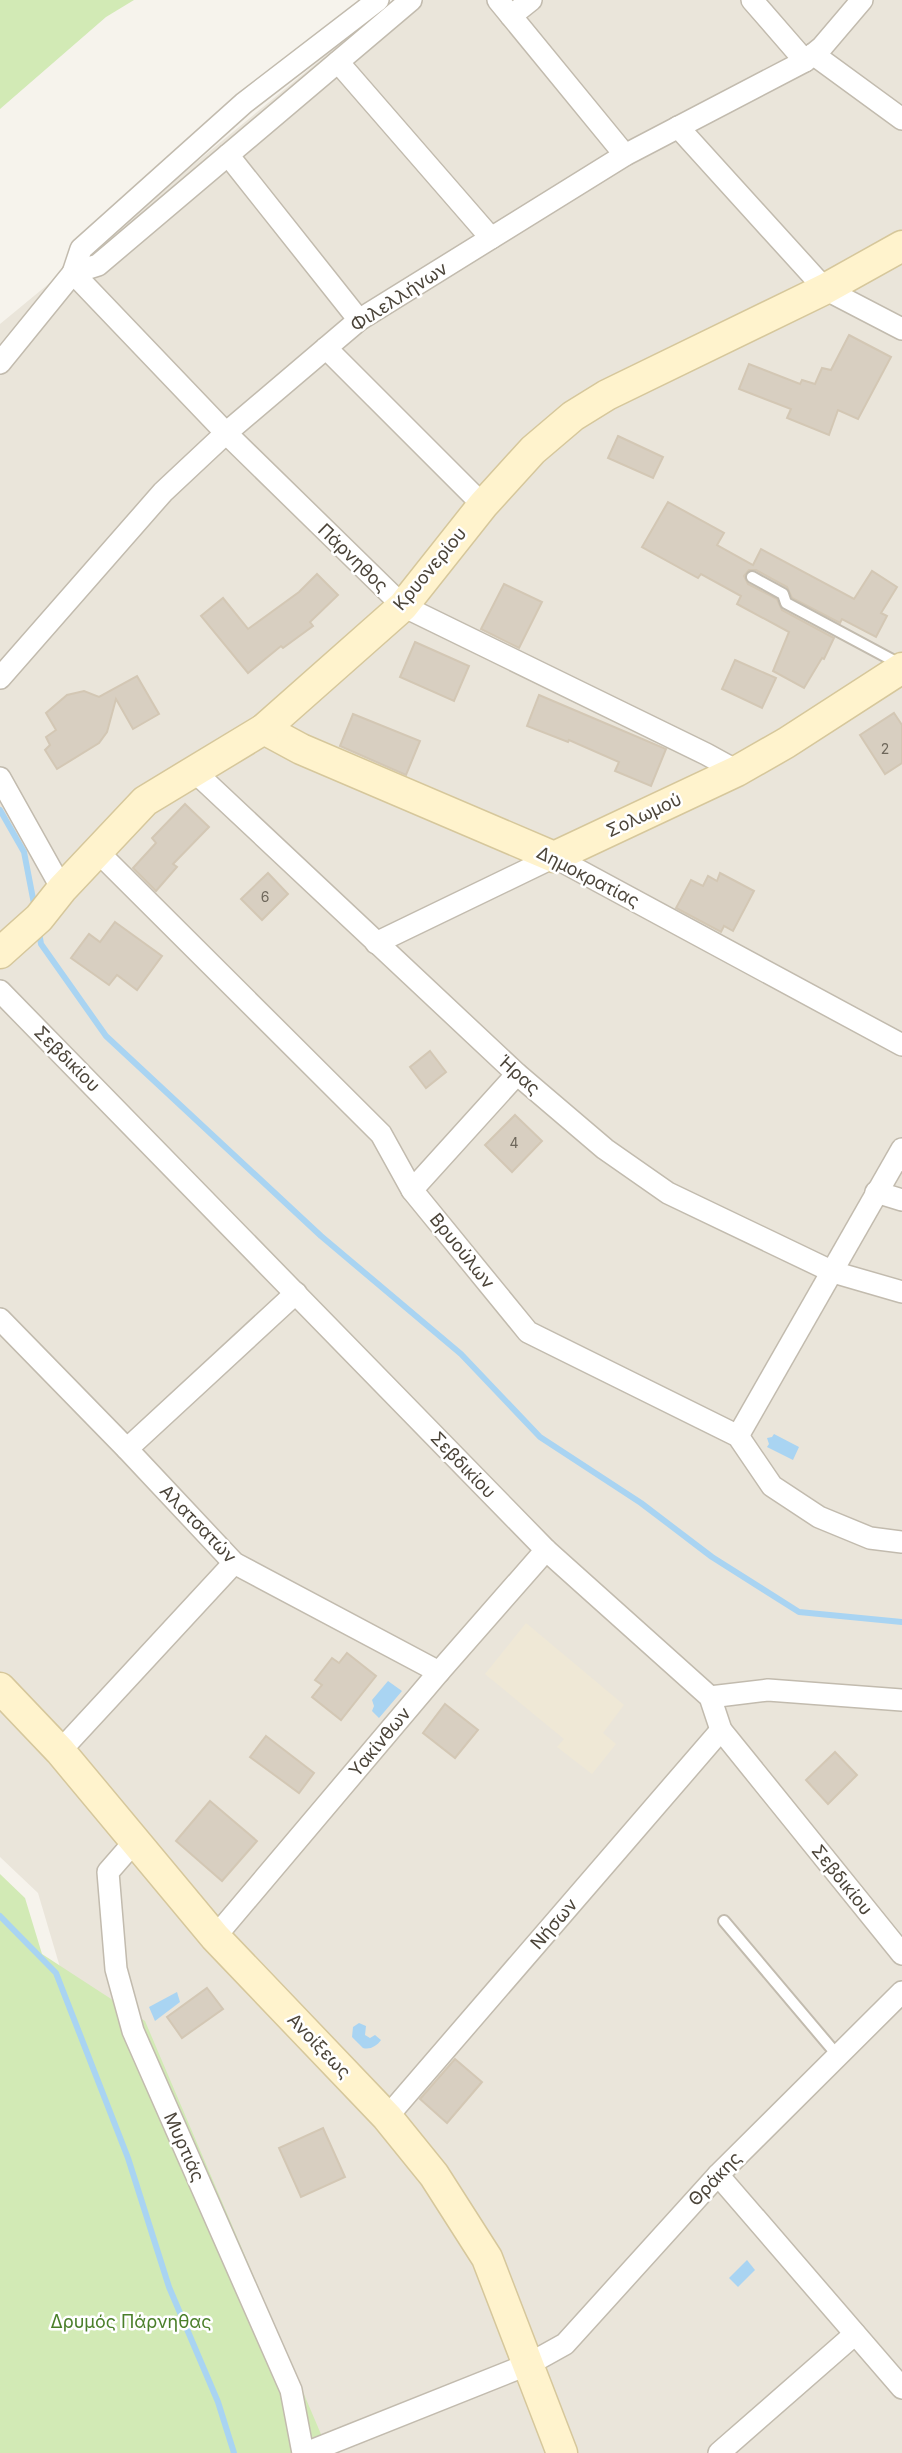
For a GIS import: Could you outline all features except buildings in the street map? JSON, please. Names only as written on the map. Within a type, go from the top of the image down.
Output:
[{"type":"main road","name":"Κρυονερίου","points":[[0,953],[39,918],[145,801],[264,729],[402,606],[483,505],[533,450],[573,416],[607,395],[825,289],[902,246]]},
{"type":"main road","name":"Σολωμού","points":[[554,857],[737,771],[901,671]]},
{"type":"main road","name":"Δημοκρατίας","points":[[264,729],[301,749],[554,857]]},
{"type":"main road","name":"Ανοίξεως","points":[[0,1688],[60,1751],[215,1937],[387,2117],[434,2175],[487,2258],[562,2453]]},
{"type":"street","points":[[0,363],[73,273],[82,249],[244,103],[378,0]]},
{"type":"street","points":[[73,273],[98,265],[411,0]]},
{"type":"street","points":[[531,0],[504,8],[625,155]]},
{"type":"street","points":[[752,0],[809,58],[902,119]]},
{"type":"street","name":"Φιλελλήνων","points":[[0,678],[163,492],[226,433],[359,320],[625,155],[809,58],[862,0]]},
{"type":"street","points":[[338,62],[491,238]]},
{"type":"street","points":[[678,127],[825,289],[902,329]]},
{"type":"street","points":[[228,155],[359,320]]},
{"type":"street","name":"Πάρνηθος","points":[[73,273],[226,433],[402,606],[737,771]]},
{"type":"street","points":[[326,348],[483,505]]},
{"type":"street","name":"Ήρας","points":[[194,771],[517,1074],[605,1149],[668,1193],[833,1272],[902,1292]]},
{"type":"street","points":[[0,778],[62,890]]},
{"type":"street","name":"Βρυούλων","points":[[98,852],[381,1135],[412,1190],[528,1332],[738,1436],[772,1486],[819,1517],[870,1538],[902,1542]]},
{"type":"street","name":"Σολωμού","points":[[376,943],[554,857]]},
{"type":"street","name":"Δημοκρατίας","points":[[554,857],[902,1045]]},
{"type":"street","name":"Σεβδικίου","points":[[0,992],[546,1550],[710,1697],[721,1730],[902,1954]]},
{"type":"street","points":[[412,1190],[517,1074]]},
{"type":"street","points":[[738,1436],[902,1149]]},
{"type":"street","points":[[876,1192],[902,1200]]},
{"type":"street","points":[[127,1450],[296,1293]]},
{"type":"street","name":"Αλατσατών","points":[[0,1319],[234,1563],[439,1672]]},
{"type":"street","name":"Υακίνθων","points":[[215,1937],[546,1550]]},
{"type":"street","points":[[60,1751],[234,1563]]},
{"type":"street","points":[[710,1697],[768,1690],[902,1700]]},
{"type":"street","name":"Νήσων","points":[[387,2117],[721,1730]]},
{"type":"street","name":"Μυρτιάς","points":[[135,1841],[108,1872],[116,1969],[133,2031],[291,2390],[305,2453]]},
{"type":"street","name":"Θράκης","points":[[305,2453],[529,2364],[565,2344],[718,2175],[902,1993]]},
{"type":"street","points":[[718,2175],[902,2388]]},
{"type":"street","points":[[719,2453],[855,2334]]},
{"type":"lane","points":[[752,577],[783,594],[786,603],[901,671]]},
{"type":"lane","points":[[724,1921],[838,2056]]},
{"type":"shaded area","points":[[393,0],[902,0],[902,2453],[204,2453],[38,1893],[0,1857],[0,324]]},
{"type":"shaded area","points":[[526,1623],[624,1705],[603,1733],[616,1744],[592,1774],[557,1747],[564,1739],[485,1674]]},
{"type":"green space","points":[[0,0],[134,0],[106,17],[0,109]]},
{"type":"green space","name":"Δρυμός Πάρνηθας","points":[[0,1874],[25,1898],[42,1954],[145,2021],[329,2453],[0,2453]]},
{"type":"water","points":[[774,1434],[799,1447],[793,1460],[767,1447],[767,1438]]},
{"type":"water","points":[[388,1681],[402,1691],[379,1718],[372,1711],[372,1700]]},
{"type":"water","points":[[177,1992],[180,2002],[155,2021],[149,2007]]},
{"type":"water","points":[[359,2023],[366,2026],[365,2035],[370,2038],[375,2035],[381,2040],[371,2048],[363,2048],[352,2037],[353,2027]]},
{"type":"water","points":[[747,2260],[755,2270],[738,2287],[729,2278]]},
{"type":"waterway","points":[[0,810],[24,852],[35,909]]},
{"type":"waterway","points":[[39,932],[41,944],[106,1036],[321,1236],[461,1354],[540,1437],[641,1503],[712,1557],[799,1612],[902,1622]]},
{"type":"waterway","points":[[0,1916],[56,1973],[128,2158],[169,2287],[218,2402],[234,2453]]}]
